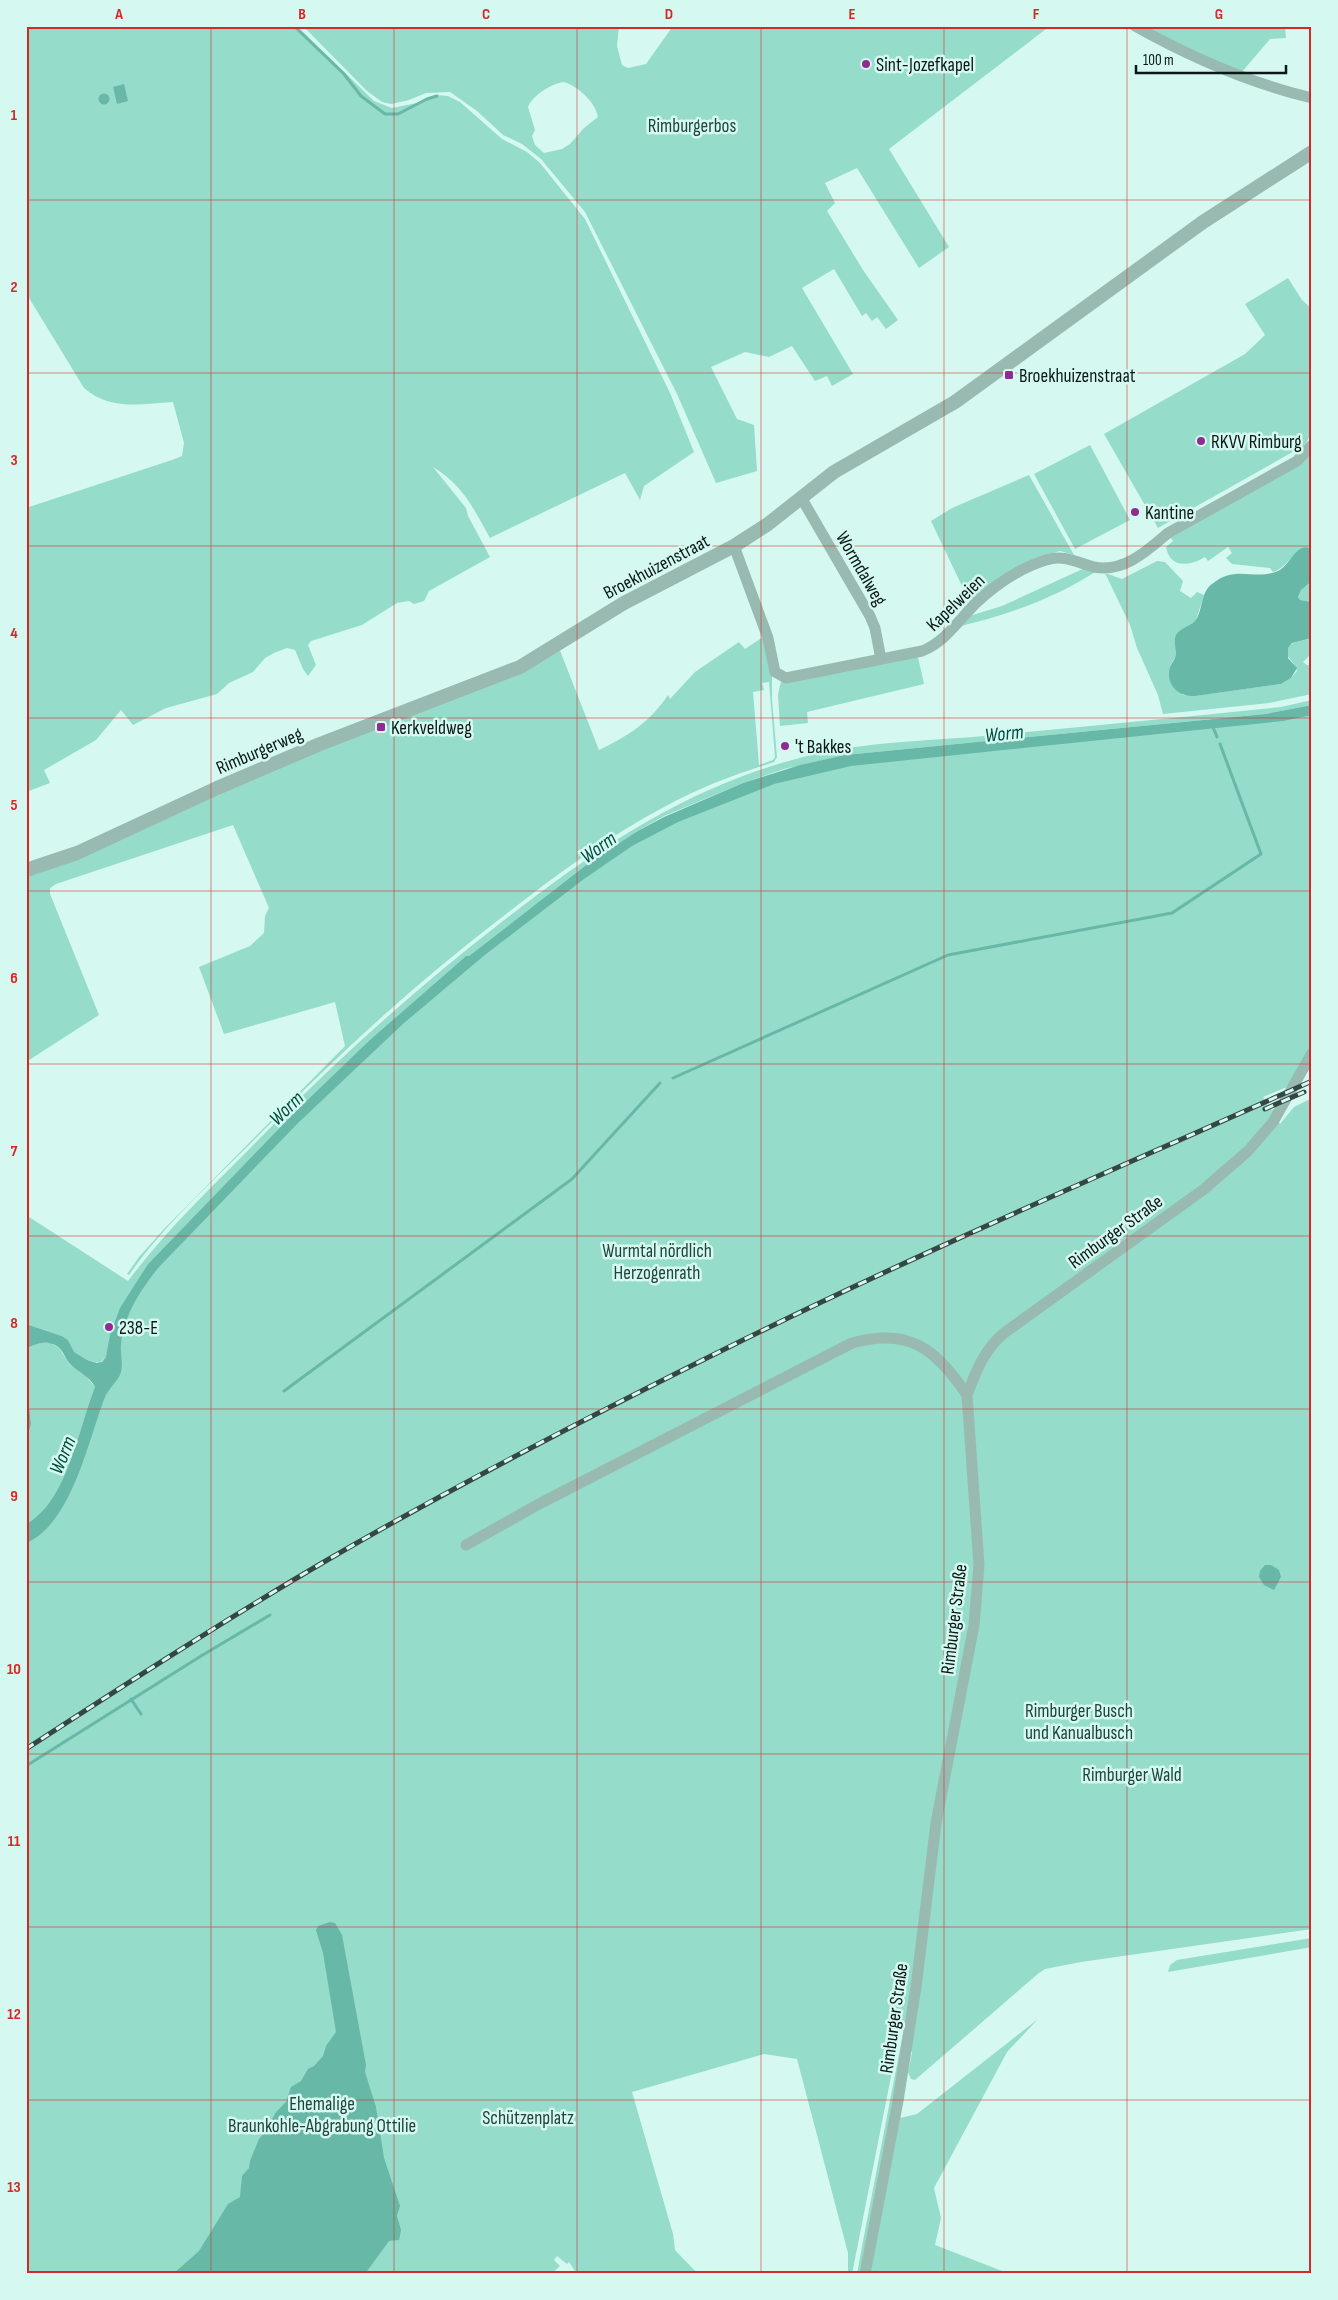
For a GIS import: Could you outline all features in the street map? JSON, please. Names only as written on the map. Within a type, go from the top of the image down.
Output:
[{"type":"street","points":[[1136,26],[1223,70],[1268,86],[1312,98]]},
{"type":"street","name":"Broekhuizenstraat","points":[[510,672],[624,603],[734,546],[802,499],[834,472],[955,402],[1203,222],[1312,152]]},
{"type":"street","name":"Kapelweien","points":[[734,546],[768,638],[774,669],[777,674],[786,678],[933,647],[946,636],[982,597],[1019,572],[1046,560],[1065,558],[1101,568],[1128,563],[1152,548],[1173,529],[1296,461],[1312,445]]},
{"type":"street","name":"Wormdalweg","points":[[802,499],[870,616],[875,628],[881,659]]},
{"type":"street","name":"Rimburgerweg","points":[[26,870],[77,853],[217,788],[320,744],[510,672]]},
{"type":"street","name":"Rimburger Straße","points":[[865,2274],[897,2106],[914,2002],[936,1823],[974,1625],[979,1565],[968,1395],[980,1362],[993,1343],[1203,1190],[1248,1150],[1273,1122],[1312,1054]]},
{"type":"street","points":[[466,1545],[539,1504],[852,1343],[883,1336],[910,1341],[942,1362],[968,1395]]},
{"type":"green space","points":[[26,26],[297,26],[374,101],[392,108],[417,103],[435,95],[448,96],[460,102],[502,139],[527,152],[540,163],[585,219],[670,393],[694,452],[644,486],[640,500],[625,473],[490,538],[467,498],[453,482],[433,467],[466,508],[468,516],[490,557],[429,591],[424,601],[414,604],[409,601],[397,603],[362,625],[311,641],[308,645],[316,665],[308,676],[295,650],[287,648],[265,658],[253,672],[229,683],[217,694],[166,708],[133,725],[121,710],[96,740],[44,770],[50,783],[26,792],[26,508],[182,456],[184,443],[173,402],[138,405],[115,403],[94,395],[84,388],[26,293]]},
{"type":"green space","name":"Rimburgerbos","points":[[303,26],[619,26],[617,46],[622,65],[628,68],[646,64],[673,26],[1050,26],[889,149],[949,247],[919,268],[857,168],[825,183],[835,203],[827,211],[863,270],[898,320],[886,329],[877,317],[872,321],[866,313],[862,316],[834,269],[802,288],[853,374],[832,386],[827,376],[815,381],[792,346],[769,357],[745,352],[711,367],[737,419],[754,425],[757,471],[716,483],[677,394],[585,212],[541,159],[522,144],[503,135],[477,111],[450,92],[426,93],[409,100],[391,104],[382,102],[367,91]],"holes":[[[564,82],[590,101],[598,117],[584,128],[570,144],[562,149],[544,153],[535,145],[532,136],[535,130],[528,107],[548,87]]]},
{"type":"green space","points":[[1142,26],[1285,26],[1286,38],[1270,39],[1241,73]]},
{"type":"green space","name":"RKVV Rimburg","points":[[1288,278],[1302,300],[1312,309],[1311,434],[1305,445],[1158,528],[1104,434],[1245,354],[1265,335],[1245,304]]},
{"type":"green space","points":[[1090,445],[1130,520],[1075,549],[1034,474]]},
{"type":"green space","points":[[1312,449],[1312,549],[1306,547],[1301,549],[1283,567],[1273,572],[1270,568],[1232,564],[1226,558],[1232,553],[1228,547],[1208,561],[1205,557],[1187,564],[1176,562],[1168,554],[1166,547],[1173,541],[1170,537]]},
{"type":"green space","points":[[1029,475],[1074,555],[1060,551],[1034,559],[970,603],[931,521],[952,508]]},
{"type":"green space","points":[[1157,561],[1165,562],[1183,581],[1180,591],[1191,598],[1197,592],[1204,595],[1196,620],[1176,636],[1175,658],[1170,666],[1183,695],[1193,696],[1281,684],[1291,678],[1297,671],[1286,654],[1289,646],[1312,638],[1312,653],[1303,662],[1307,665],[1312,665],[1312,694],[1269,703],[1163,714],[1158,695],[1137,648],[1130,625],[1105,573],[1122,579]]},
{"type":"green space","points":[[1087,567],[1100,569],[1049,597],[995,617],[957,627],[966,617],[1002,606]]},
{"type":"green space","points":[[1312,581],[1312,602],[1300,600],[1298,597],[1301,590]]},
{"type":"green space","points":[[763,637],[772,674],[772,699],[777,757],[774,762],[705,787],[643,818],[600,845],[558,875],[465,946],[371,1026],[312,1082],[188,1205],[157,1239],[129,1275],[127,1274],[139,1257],[165,1228],[345,1046],[335,1002],[224,1034],[199,967],[250,946],[264,933],[265,916],[269,908],[233,825],[56,884],[50,888],[50,894],[99,1015],[26,1062],[26,875],[559,648],[599,750],[619,740],[638,727],[654,713],[668,695],[670,699],[695,672],[739,642],[745,649]],"holes":[[[769,682],[775,757],[773,760],[759,765],[753,692],[764,690],[762,683]]]},
{"type":"green space","points":[[918,657],[924,684],[807,712],[808,723],[780,726],[778,695],[781,681]]},
{"type":"green space","points":[[1312,700],[1312,705],[1265,714],[845,755],[784,769],[743,783],[664,816],[590,862],[469,956],[466,956],[401,1013],[294,1113],[148,1264],[121,1309],[106,1357],[100,1363],[86,1360],[73,1352],[68,1340],[62,1336],[26,1324],[26,1215],[128,1281],[143,1261],[212,1186],[323,1076],[411,996],[503,921],[573,869],[645,823],[682,803],[720,785],[761,770],[803,757],[848,748],[1281,707]]},
{"type":"green space","points":[[1312,708],[1312,1069],[1294,1077],[1287,1087],[1263,1097],[1271,1110],[1277,1108],[1273,1113],[1280,1124],[1294,1107],[1312,1098],[1312,1929],[1081,1962],[1045,1969],[915,2080],[911,2079],[908,2072],[912,2053],[906,2033],[860,2274],[857,2274],[904,2027],[901,2026],[852,2274],[848,2274],[848,2253],[797,2059],[764,2054],[632,2092],[673,2234],[675,2250],[698,2274],[577,2274],[569,2262],[567,2264],[557,2256],[554,2260],[560,2266],[551,2274],[26,2274],[26,1532],[52,1509],[137,1286],[272,1142],[483,951],[626,844],[720,797],[865,757],[1267,716]]},
{"type":"green space","points":[[51,1343],[59,1348],[70,1365],[85,1375],[95,1387],[62,1481],[53,1498],[41,1513],[26,1524],[26,1443],[31,1424],[26,1376],[26,1350],[34,1344]]},
{"type":"green space","points":[[1312,1938],[1312,1947],[1168,1972],[1170,1965],[1177,1960]]},
{"type":"green space","points":[[1038,2019],[1007,2052],[934,2188],[941,2218],[935,2245],[1010,2274],[870,2274],[900,2118],[917,2114]]},
{"type":"shaded area","points":[[124,84],[128,101],[117,104],[113,87]]},
{"type":"shaded area","points":[[102,94],[106,94],[109,99],[108,103],[102,104],[99,101],[99,97]]},
{"type":"shaded area","points":[[1306,547],[1312,549],[1312,581],[1301,590],[1298,597],[1300,600],[1312,602],[1312,638],[1292,643],[1288,648],[1288,658],[1297,668],[1291,678],[1281,684],[1195,696],[1189,696],[1175,689],[1171,684],[1169,673],[1175,659],[1175,637],[1178,632],[1193,623],[1197,618],[1208,587],[1229,575],[1269,574],[1278,571],[1282,569],[1298,550]]},
{"type":"shaded area","points":[[1312,705],[1312,715],[1283,721],[851,766],[774,784],[678,822],[632,846],[584,879],[486,954],[404,1023],[298,1123],[159,1267],[134,1303],[126,1323],[121,1344],[122,1367],[120,1375],[105,1397],[85,1457],[67,1500],[42,1533],[26,1543],[26,1524],[40,1513],[52,1499],[62,1482],[95,1387],[88,1378],[70,1364],[61,1350],[53,1344],[38,1344],[26,1350],[26,1324],[62,1336],[68,1340],[74,1352],[87,1360],[97,1363],[102,1362],[106,1357],[110,1335],[120,1308],[148,1264],[294,1113],[370,1040],[466,956],[469,956],[590,862],[636,832],[664,817],[743,783],[800,765],[845,755],[1265,714]]},
{"type":"shaded area","name":"Worm","points":[[26,1376],[31,1424],[26,1443]]},
{"type":"shaded area","points":[[1265,1565],[1271,1565],[1279,1570],[1281,1577],[1274,1590],[1264,1585],[1259,1577],[1260,1571]]},
{"type":"shaded area","points":[[330,1922],[335,1923],[342,1935],[366,2065],[365,2072],[376,2107],[384,2158],[400,2206],[397,2216],[401,2230],[399,2240],[389,2241],[365,2274],[173,2274],[199,2251],[228,2204],[240,2197],[242,2176],[249,2168],[259,2139],[276,2112],[286,2102],[291,2087],[301,2081],[308,2069],[314,2066],[323,2056],[326,2046],[336,2032],[323,1953],[316,1930],[318,1926]]},
{"type":"waterway","points":[[294,26],[344,74],[361,96],[385,114],[398,114],[437,96]]},
{"type":"waterway","points":[[1213,727],[1217,737]]},
{"type":"waterway","points":[[673,1078],[948,955],[1172,913],[1261,854],[1220,744]]},
{"type":"waterway","points":[[284,1391],[572,1179],[660,1083]]},
{"type":"waterway","points":[[26,1766],[270,1615]]},
{"type":"waterway","points":[[131,1699],[141,1714]]},
{"type":"railway","points":[[26,1749],[214,1628],[329,1559],[430,1502],[585,1420],[741,1341],[883,1273],[1312,1081]]},
{"type":"railway","points":[[1265,1109],[1304,1092]]},
{"type":"place","name":"Sint-Jozefkapel","points":[[866,64]]},
{"type":"place","name":"Broekhuizenstraat","points":[[1009,375]]},
{"type":"place","name":"RKVV Rimburg","points":[[1201,441]]},
{"type":"place","name":"Kantine","points":[[1135,512]]},
{"type":"place","name":"Kerkveldweg","points":[[381,727]]},
{"type":"place","name":"'t Bakkes","points":[[785,746]]},
{"type":"place","name":"238-E","points":[[109,1327]]},
{"type":"park label","name":"Wurmtal nördlich Herzogenrath","points":[[657,1261]]},
{"type":"park label","name":"Rimburger Busch und Kanualbusch","points":[[1079,1721]]},
{"type":"park label","name":"Rimburger Wald","points":[[1132,1774]]},
{"type":"park label","name":"Ehemalige Braunkohle-Abgrabung Ottilie","points":[[322,2114]]},
{"type":"park label","name":"Schützenplatz","points":[[528,2117]]}]
